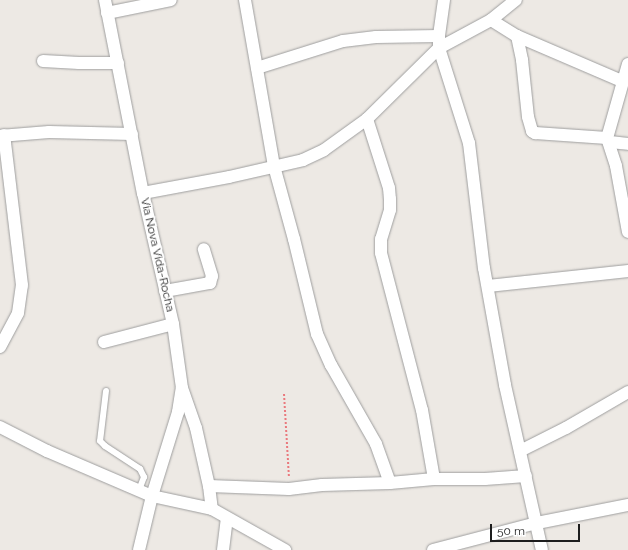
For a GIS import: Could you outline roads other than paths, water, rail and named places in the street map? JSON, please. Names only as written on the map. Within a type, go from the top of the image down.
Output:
[{"type":"street","name":"Via Nova Vida-Rocha","points":[[105,0],[143,193],[173,324],[182,388],[196,428],[209,486],[212,509]]},
{"type":"street","points":[[107,13],[171,0]]},
{"type":"street","points":[[245,0],[274,166],[294,239],[317,334],[331,365],[376,444],[390,483]]},
{"type":"street","points":[[444,0],[439,42],[469,143],[484,268],[505,385],[542,550]]},
{"type":"street","points":[[143,193],[230,177],[303,160],[324,150],[367,118],[439,42],[491,20],[516,0]]},
{"type":"street","points":[[491,20],[517,36],[622,80]]},
{"type":"street","points":[[517,36],[522,60],[528,117],[532,131],[536,133],[608,140],[628,144]]},
{"type":"street","points":[[257,68],[343,41],[376,37],[439,42]]},
{"type":"street","points":[[43,61],[118,63]]},
{"type":"street","points":[[628,64],[622,80],[608,140],[628,232]]},
{"type":"street","points":[[367,118],[389,188],[390,210],[381,238],[381,253],[422,410],[434,479]]},
{"type":"street","points":[[0,347],[18,314],[22,285],[2,135],[49,132],[132,134]]},
{"type":"street","points":[[165,291],[210,283],[212,276],[204,250]]},
{"type":"street","points":[[488,286],[628,271]]},
{"type":"street","points":[[104,342],[173,324]]},
{"type":"street","points":[[138,550],[152,496],[171,437],[182,388]]},
{"type":"street","points":[[520,451],[566,428],[628,392]]},
{"type":"street","points":[[0,427],[47,452],[152,496],[212,509],[285,550]]},
{"type":"street","points":[[209,486],[289,489],[322,485],[390,483],[434,479],[477,480],[526,476]]},
{"type":"street","points":[[433,550],[537,523],[628,505]]},
{"type":"street","points":[[223,550],[227,518]]},
{"type":"lane","points":[[106,391],[100,441],[105,446],[140,469],[144,477],[139,490]]}]
